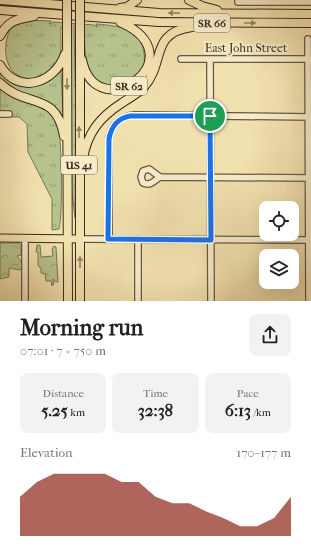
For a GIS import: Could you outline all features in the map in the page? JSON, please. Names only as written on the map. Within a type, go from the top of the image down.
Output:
[{"type":"highway","points":[[0,0],[30,1],[160,13],[227,14]]},
{"type":"highway","name":"US 41","points":[[67,0],[68,301]]},
{"type":"highway","name":"US 41","points":[[80,0],[80,301]]},
{"type":"highway","points":[[113,9],[127,7],[137,0]]},
{"type":"highway","name":"SR 66","points":[[189,0],[227,14],[311,14]]},
{"type":"highway","name":"SR 62","points":[[0,10],[114,19],[137,31],[145,40],[149,58],[146,71],[138,81],[126,88],[115,90],[106,88],[94,82],[89,78],[85,70],[82,58],[80,29]]},
{"type":"highway","points":[[0,36],[7,25],[15,20],[42,14]]},
{"type":"highway","name":"SR 66","points":[[114,19],[211,23],[311,23]]},
{"type":"highway","points":[[79,202],[84,151],[96,126],[110,111],[145,86],[155,70],[160,48],[164,40],[174,31],[211,23]]},
{"type":"highway","points":[[0,65],[6,74],[15,80],[28,83],[40,82],[50,76],[58,68],[64,58],[67,45]]},
{"type":"highway","points":[[0,83],[18,95],[47,105],[53,109],[61,122],[68,161]]},
{"type":"main road","points":[[0,238],[80,239]]},
{"type":"street","points":[[238,1],[311,2]]},
{"type":"street","points":[[308,39],[310,59],[309,301]]},
{"type":"street","name":"East John Street","points":[[181,58],[310,59]]},
{"type":"street","points":[[210,59],[211,301]]},
{"type":"street","points":[[0,114],[9,114]]},
{"type":"street","points":[[108,239],[109,139],[114,125],[126,116],[310,117]]},
{"type":"street","points":[[160,177],[310,178]]},
{"type":"street","points":[[25,238],[25,301]]},
{"type":"street","points":[[80,239],[310,240]]},
{"type":"street","points":[[138,239],[138,301]]},
{"type":"green space","points":[[26,20],[51,21],[49,24],[53,22],[94,25],[97,27],[96,24],[116,26],[132,33],[138,38],[142,45],[144,67],[128,84],[109,86],[101,84],[94,79],[87,63],[85,54],[84,28],[74,28],[76,117],[75,218],[72,191],[69,28],[61,27],[60,57],[50,72],[38,78],[26,79],[17,75],[11,69],[7,61],[6,43],[12,26]]},
{"type":"green space","points":[[0,70],[34,86],[47,81],[61,70],[63,117],[49,104],[7,85],[0,79]]},
{"type":"green space","points":[[0,87],[10,94],[43,107],[48,110],[57,120],[60,140],[61,174],[61,208],[59,229],[52,230],[52,199],[28,152],[27,124],[19,117],[12,117],[11,112],[0,112]]},
{"type":"green space","points":[[0,243],[18,243],[21,245],[21,255],[17,256],[21,261],[22,267],[20,270],[9,268],[9,277],[0,279]]},
{"type":"green space","points":[[37,245],[40,245],[41,257],[53,256],[52,249],[54,246],[56,247],[58,282],[53,279],[54,284],[52,286],[51,281],[46,281],[45,274],[41,273],[41,269],[38,265],[38,252],[36,252]]},
{"type":"route","points":[[126,116],[210,116],[211,240],[108,239],[108,144],[110,132],[117,121],[126,116]]}]
